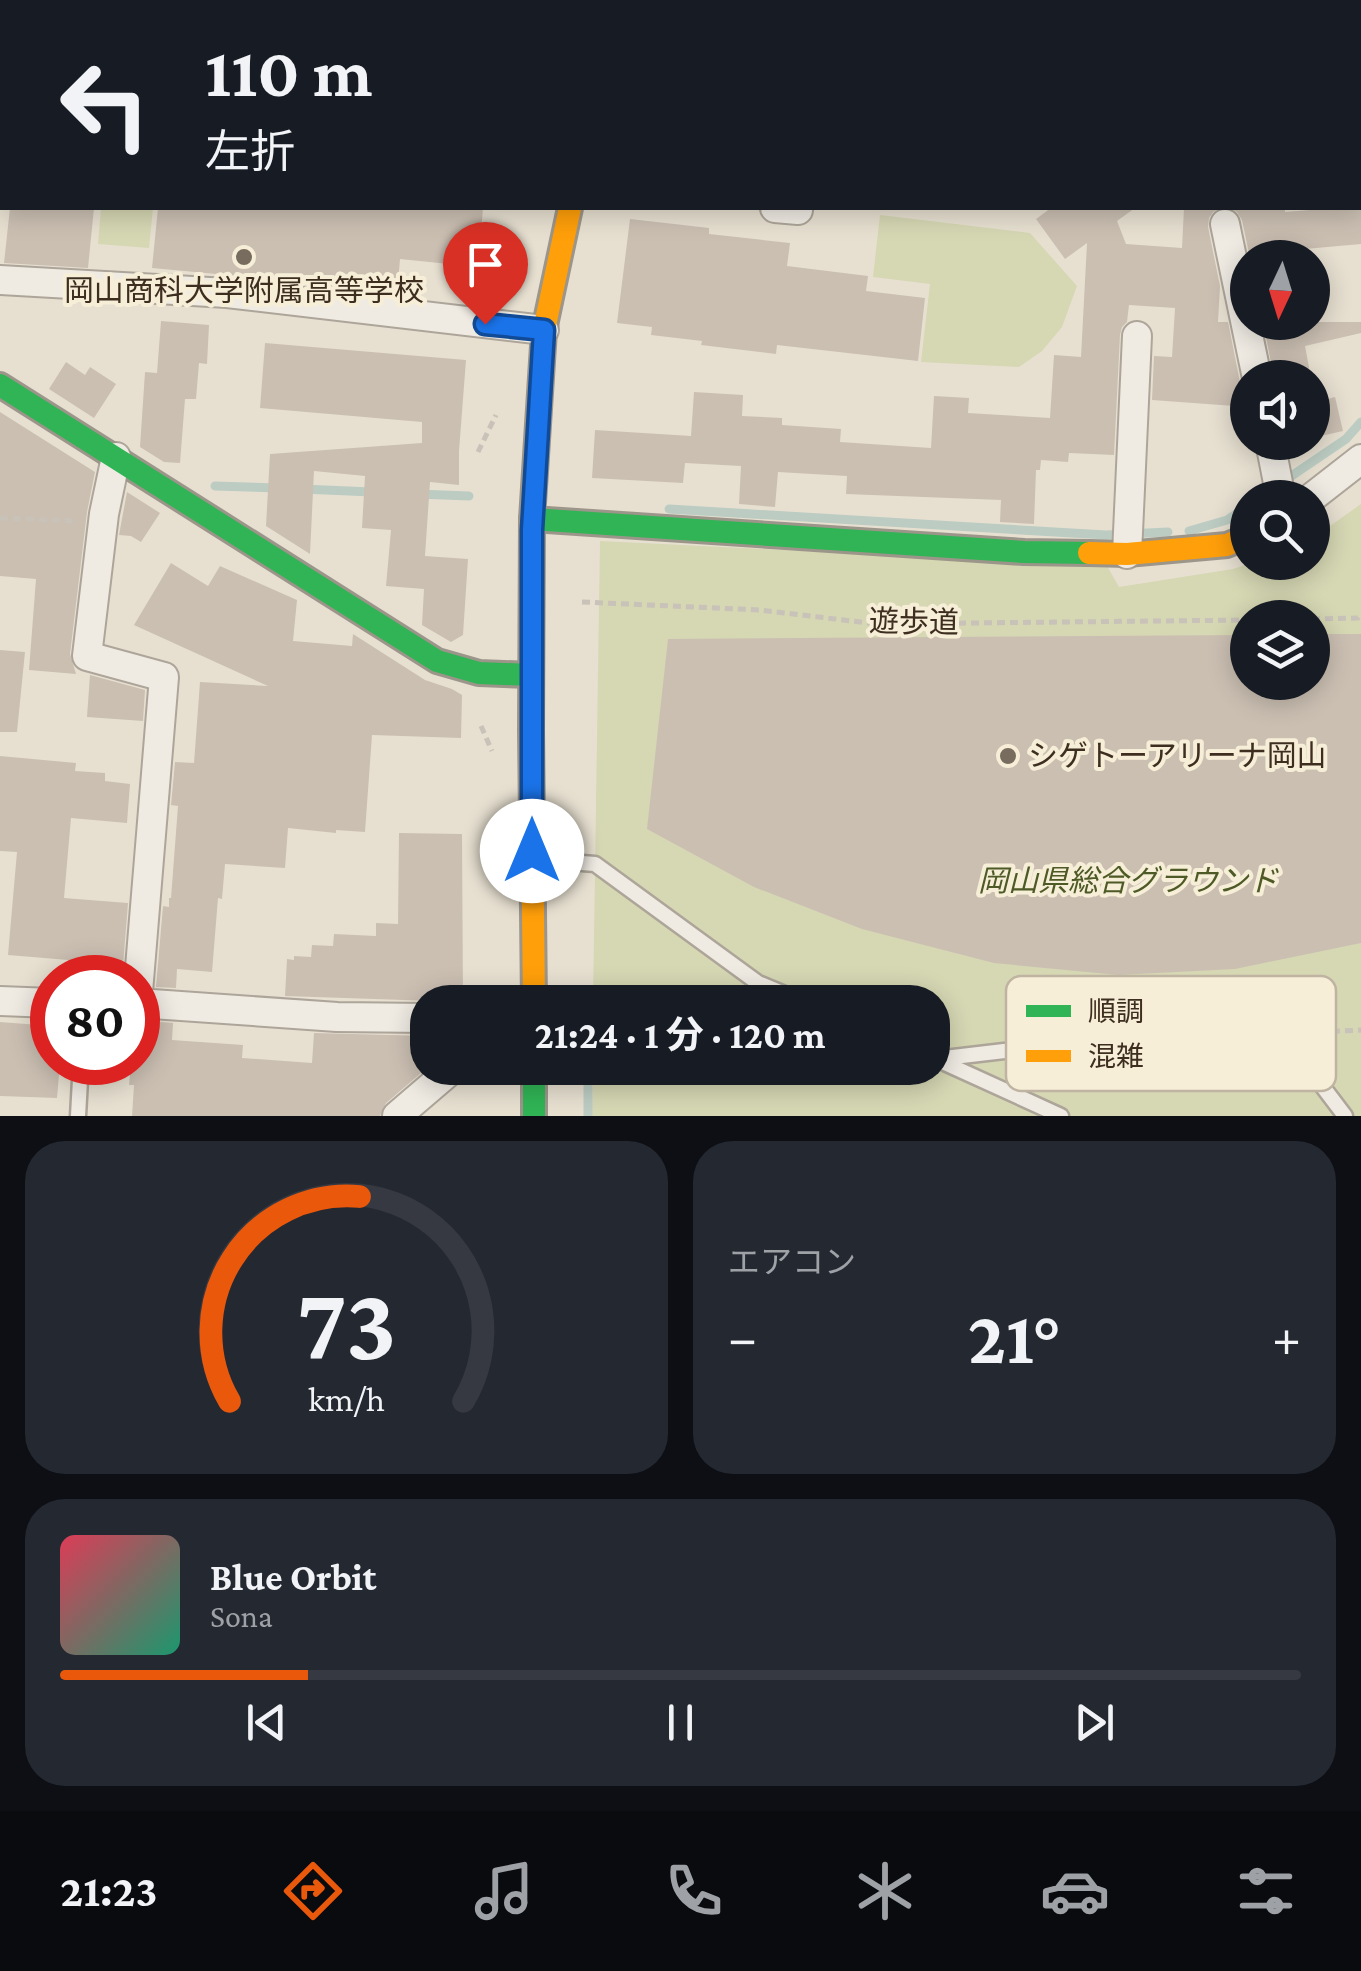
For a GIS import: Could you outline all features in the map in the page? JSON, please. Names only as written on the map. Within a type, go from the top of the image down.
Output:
[{"type":"main road","points":[[534,985],[532,519],[544,330],[570,210]]},
{"type":"main road","points":[[0,385],[437,662],[479,672],[531,675]]},
{"type":"main road","points":[[532,519],[1024,552],[1128,539],[1230,544]]},
{"type":"main road","points":[[534,1085],[534,1116]]},
{"type":"street","points":[[1224,224],[1253,360]]},
{"type":"street","points":[[0,280],[227,293],[544,330]]},
{"type":"street","points":[[1128,539],[1136,336]]},
{"type":"street","points":[[116,457],[103,523],[88,656],[164,677],[141,955]]},
{"type":"street","points":[[1330,483],[1361,458]]},
{"type":"street","points":[[0,1001],[30,1002]]},
{"type":"street","points":[[160,1004],[410,1018]]},
{"type":"street","points":[[397,1116],[434,1085]]},
{"type":"lane","points":[[582,864],[594,864],[763,985]]},
{"type":"lane","points":[[950,1057],[1006,1051]]},
{"type":"lane","points":[[950,1066],[1060,1116]]},
{"type":"lane","points":[[78,1116],[80,1085]]},
{"type":"lane","points":[[1326,1091],[1346,1116]]},
{"type":"path","points":[[0,518],[103,523]]},
{"type":"path","name":"遊歩道","points":[[582,602],[760,610],[878,624],[1230,620]]},
{"type":"path","points":[[1330,619],[1358,618],[1361,614]]},
{"type":"path","points":[[1336,1031],[1361,1030]]},
{"type":"green space","points":[[101,210],[153,210],[149,248],[98,244]]},
{"type":"green space","points":[[880,215],[1030,233],[1077,286],[1062,327],[1042,351],[1019,367],[921,362],[930,284],[873,277]]},
{"type":"green space","name":"岡山県総合グラウンド","points":[[1361,504],[1361,1116],[592,1116],[593,1085],[950,1085],[950,985],[593,985],[600,541],[1107,566],[1119,587],[1230,569],[1230,580],[1330,580],[1330,526]]},
{"type":"building","points":[[10,210],[94,210],[88,268],[4,263]]},
{"type":"building","points":[[158,210],[483,210],[478,267],[400,259],[397,295],[152,268]]},
{"type":"building","points":[[1048,210],[1132,210],[1117,221],[1126,244],[1182,248],[1184,210],[1216,210],[1209,218],[1208,227],[1220,286],[1218,322],[1228,322],[1236,360],[1230,360],[1230,406],[1152,400],[1154,356],[1172,357],[1175,308],[1129,305],[1120,335],[1114,455],[1069,453],[1068,462],[1041,460],[1040,470],[1036,470],[1034,524],[1000,522],[1001,500],[846,494],[847,476],[778,472],[775,507],[739,504],[741,466],[685,463],[683,483],[592,478],[595,430],[691,436],[694,392],[743,395],[742,416],[782,418],[782,425],[841,429],[840,442],[931,448],[934,396],[969,398],[968,413],[1050,418],[1054,355],[1081,357],[1087,243],[1065,259],[1036,219]]},
{"type":"building","points":[[1234,210],[1361,210],[1361,244],[1330,247],[1330,240],[1246,240],[1242,220]]},
{"type":"building","points":[[630,219],[709,228],[709,234],[790,243],[787,266],[868,276],[866,291],[925,298],[918,361],[777,345],[776,354],[701,345],[702,341],[651,335],[652,327],[617,323]]},
{"type":"building","points":[[161,321],[209,325],[207,364],[199,363],[196,399],[185,399],[180,463],[164,462],[140,447],[145,372],[157,373]]},
{"type":"building","points":[[1330,322],[1361,322],[1361,333],[1305,346],[1308,360],[1270,360],[1267,340],[1330,340]]},
{"type":"building","points":[[265,343],[466,360],[459,485],[430,482],[425,556],[468,559],[463,635],[451,642],[422,625],[424,589],[386,586],[391,530],[362,528],[365,476],[314,471],[310,554],[266,526],[270,454],[422,443],[422,422],[260,408]]},
{"type":"building","points":[[66,362],[85,375],[90,367],[116,384],[94,418],[49,389]]},
{"type":"building","points":[[1335,397],[1343,431],[1330,434],[1330,398]]},
{"type":"building","points":[[0,412],[95,472],[70,654],[76,674],[29,670],[36,579],[0,576]]},
{"type":"building","points":[[127,492],[160,513],[141,542],[119,535]]},
{"type":"building","points":[[171,563],[208,586],[220,566],[297,600],[293,641],[352,646],[353,634],[425,680],[462,695],[461,738],[372,735],[365,832],[288,828],[285,868],[225,864],[212,972],[177,969],[176,988],[160,987],[159,955],[163,906],[169,907],[171,898],[178,806],[171,805],[175,762],[194,763],[200,682],[268,686],[134,625]]},
{"type":"building","name":"シゲトーアリーナ岡山","points":[[1330,634],[1361,634],[1361,943],[1235,969],[1118,975],[994,963],[862,929],[754,887],[647,829],[668,639],[1230,635],[1230,700],[1330,700]]},
{"type":"building","points":[[0,650],[25,652],[17,732],[0,732]]},
{"type":"building","points":[[90,675],[145,690],[143,721],[87,717]]},
{"type":"building","points":[[0,756],[76,763],[75,771],[105,773],[105,781],[130,784],[127,823],[71,818],[64,898],[128,903],[124,955],[8,955],[17,852],[0,851]]},
{"type":"building","points":[[399,833],[462,834],[463,985],[410,985],[410,1000],[285,996],[287,959],[311,957],[312,945],[333,946],[334,934],[376,936],[376,923],[398,924]]},
{"type":"building","points":[[0,1022],[30,1024],[30,1085],[58,1085],[57,1098],[0,1096]]},
{"type":"building","points":[[160,1022],[173,1023],[172,1040],[243,1045],[242,1058],[312,1063],[314,1033],[410,1036],[410,1082],[386,1103],[380,1116],[132,1116],[134,1085],[160,1085]]},
{"type":"waterway","points":[[1286,480],[1346,439],[1361,422]]},
{"type":"waterway","points":[[215,486],[277,488]]},
{"type":"waterway","points":[[302,489],[372,492]]},
{"type":"waterway","points":[[417,494],[469,496]]},
{"type":"waterway","points":[[669,509],[1106,535],[1168,532]]},
{"type":"waterway","points":[[1189,531],[1230,518]]},
{"type":"waterway","points":[[588,1085],[588,1116]]},
{"type":"traffic: fast","points":[[0,385],[437,661],[479,673],[531,675]]},
{"type":"traffic: fast","points":[[532,519],[1089,553]]},
{"type":"traffic: fast","points":[[534,1085],[534,1116]]},
{"type":"traffic: slow","points":[[534,985],[532,519],[544,330],[570,210]]},
{"type":"traffic: slow","points":[[1089,553],[1127,554],[1230,544]]},
{"type":"place","name":"岡山商科大学附属高等学校","points":[[244,257]]},
{"type":"place","name":"シゲトーアリーナ岡山","points":[[1008,756]]},
{"type":"route","points":[[485,324],[544,330],[532,530],[532,851]]}]
